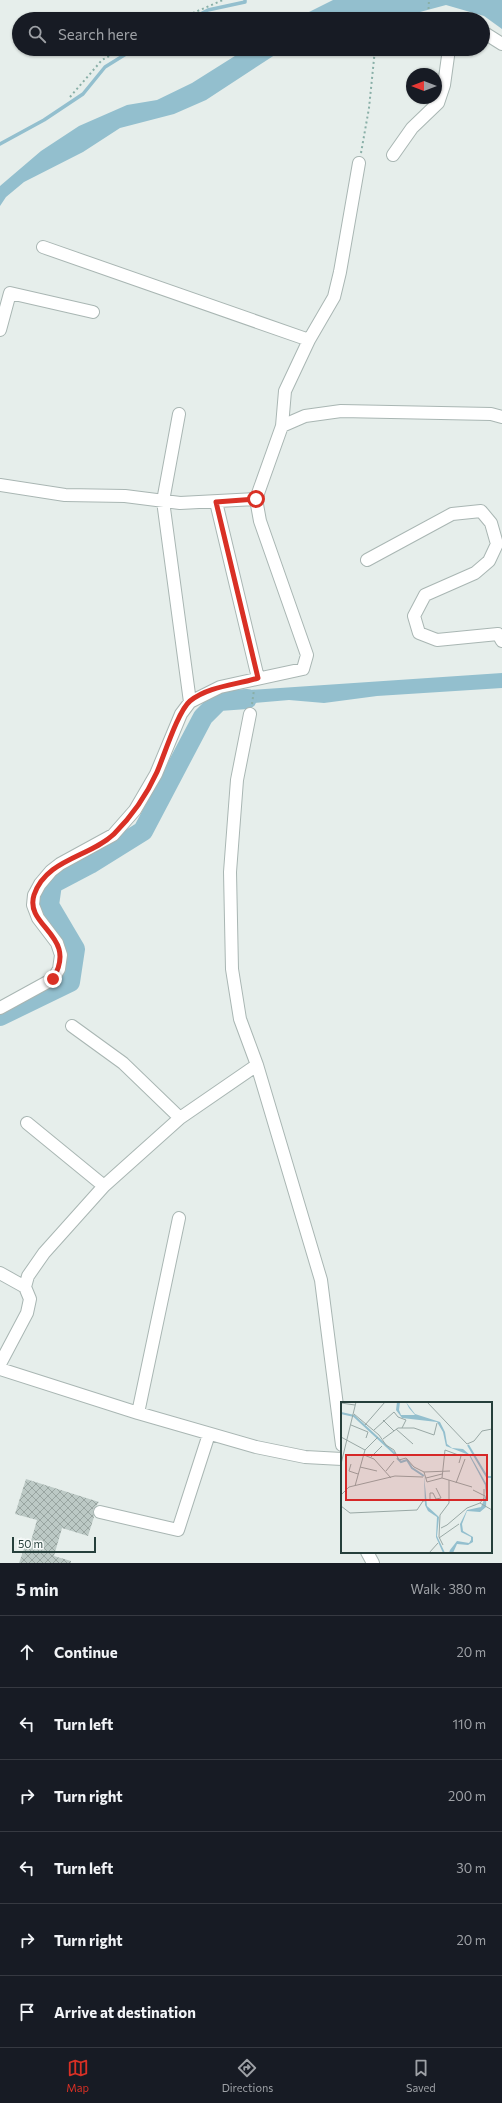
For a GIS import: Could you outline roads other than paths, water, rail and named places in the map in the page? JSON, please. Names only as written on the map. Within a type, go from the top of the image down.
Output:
[{"type":"street","points":[[490,36],[502,44]]},
{"type":"street","points":[[393,155],[412,128],[438,103],[444,85],[448,56]]},
{"type":"street","points":[[0,1008],[53,979],[58,969],[61,955],[57,943],[38,918],[33,905],[34,896],[40,884],[51,871],[60,864],[113,835],[135,810],[156,774],[181,714],[190,702],[220,687],[256,682],[303,669],[307,655],[260,521],[256,499],[282,426],[285,391],[310,340],[334,297],[340,272],[359,163]]},
{"type":"street","points":[[43,246],[310,340]]},
{"type":"street","points":[[0,330],[10,293],[93,312]]},
{"type":"street","points":[[282,426],[305,416],[340,411],[491,414],[502,417]]},
{"type":"street","points":[[179,414],[163,501],[190,702]]},
{"type":"street","points":[[0,486],[65,495],[124,496],[163,501],[216,502],[256,499]]},
{"type":"street","points":[[216,502],[256,682]]},
{"type":"street","points":[[367,560],[452,514],[481,511],[491,523],[497,544],[489,561],[475,573],[426,595],[414,616],[419,633],[437,640],[498,634],[502,641]]},
{"type":"street","points":[[251,710],[237,780],[230,872],[232,962],[240,1019],[257,1065],[321,1280],[341,1437]]},
{"type":"street","points":[[72,1026],[123,1063],[180,1118]]},
{"type":"street","points":[[0,1364],[28,1313],[30,1299],[25,1287],[28,1276],[44,1253],[104,1186],[180,1118],[257,1065]]},
{"type":"street","points":[[27,1123],[104,1186]]},
{"type":"street","points":[[138,1413],[179,1218]]},
{"type":"street","points":[[0,1273],[25,1287]]},
{"type":"street","points":[[0,1370],[210,1434],[305,1457],[341,1459]]},
{"type":"street","points":[[100,1512],[178,1530],[210,1434]]},
{"type":"street","points":[[368,1553],[373,1563]]},
{"type":"water","points":[[333,0],[502,0],[502,29],[490,20],[490,12],[470,12],[446,5],[420,12],[309,12]]},
{"type":"water","points":[[235,56],[273,56],[206,100],[174,114],[120,128],[83,152],[24,182],[6,197],[0,206],[0,186],[41,151],[79,126],[127,105],[157,100],[192,83]]},
{"type":"water","points":[[502,673],[502,688],[377,696],[324,703],[289,700],[230,705],[219,701],[228,694],[249,690]]},
{"type":"waterway","points":[[204,12],[245,2],[245,0]]},
{"type":"waterway","points":[[0,144],[44,120],[83,94],[105,67],[123,56]]},
{"type":"waterway","points":[[0,1016],[70,982],[75,949],[49,905],[52,884],[90,864],[143,831],[203,717],[219,701],[247,699]]}]
